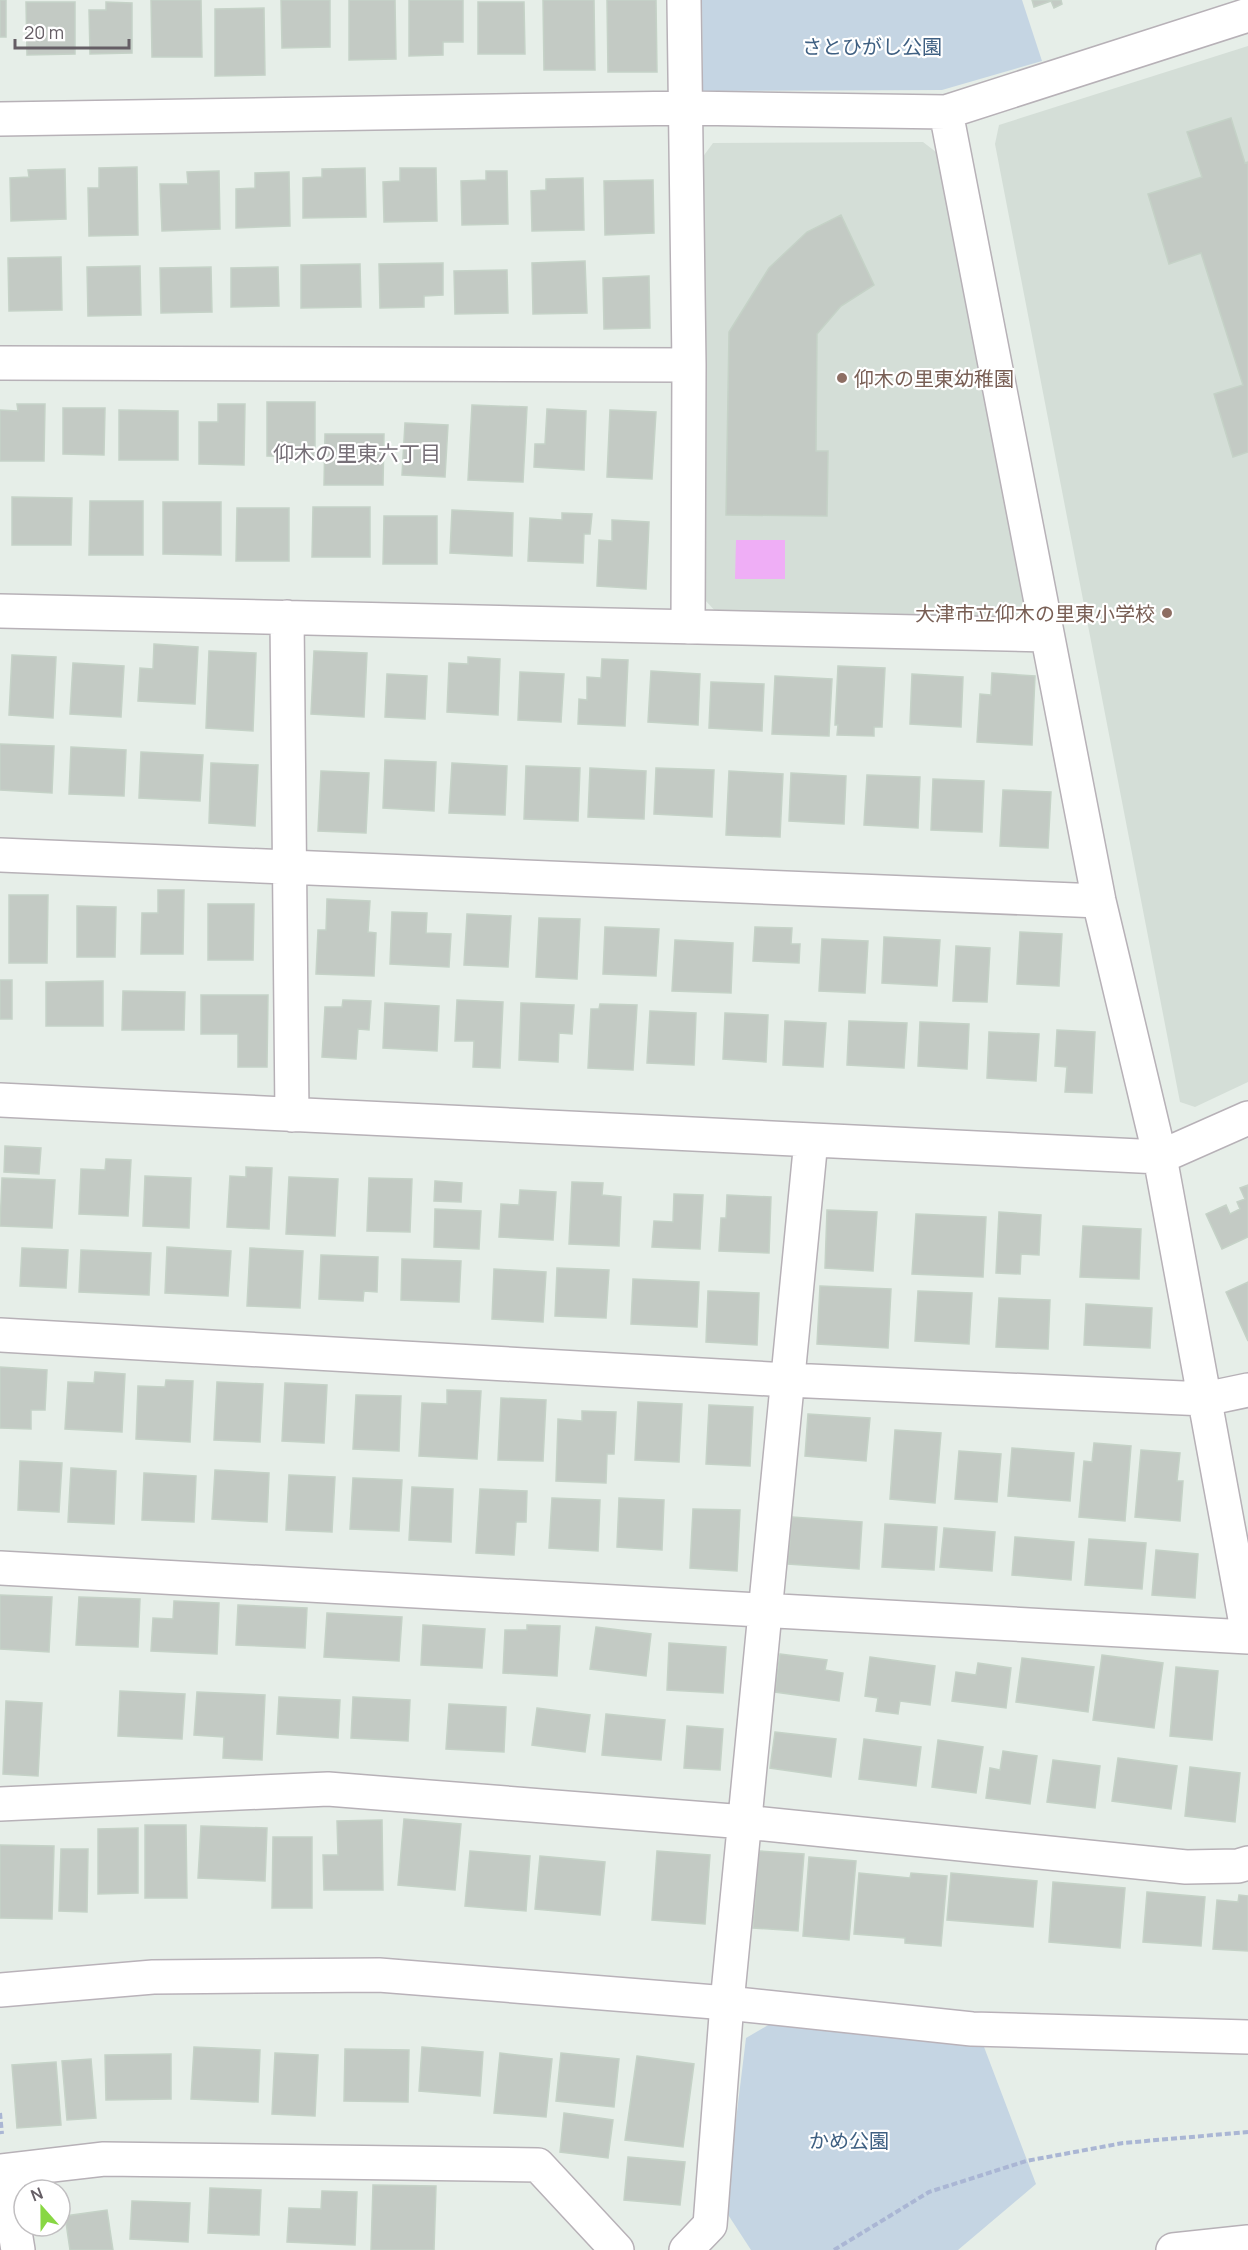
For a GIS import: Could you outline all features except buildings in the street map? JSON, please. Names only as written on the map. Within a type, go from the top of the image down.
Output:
[{"type":"street","points":[[684,0],[687,108],[688,627]]},
{"type":"street","points":[[0,119],[687,108],[946,112],[1248,15]]},
{"type":"street","points":[[0,1568],[1248,1636],[1160,1157],[1099,901],[946,112]]},
{"type":"street","points":[[0,363],[688,365]]},
{"type":"street","points":[[0,611],[1047,635]]},
{"type":"street","points":[[286,617],[292,1115]]},
{"type":"street","points":[[0,855],[1099,901]]},
{"type":"street","points":[[0,1100],[1160,1157],[1248,1118]]},
{"type":"street","points":[[686,2250],[710,2225],[727,2003],[811,1140]]},
{"type":"street","points":[[0,1335],[788,1380],[1205,1399],[1248,1390]]},
{"type":"street","points":[[0,1804],[328,1789],[745,1822],[1186,1867],[1238,1866],[1248,1863]]},
{"type":"street","points":[[0,1990],[153,1977],[379,1975],[727,2003],[972,2029],[1248,2037]]},
{"type":"street","points":[[18,2250],[2,2171],[104,2159],[538,2165],[617,2250]]},
{"type":"street","points":[[1173,2250],[1248,2242]]},
{"type":"path","points":[[834,2250],[929,2192],[1026,2161],[1123,2143],[1248,2132]]},
{"type":"shaded area","name":"大津市立仰木の里東小学校","points":[[1248,46],[1248,1082],[1195,1107],[1180,1102],[995,144],[999,125]]},
{"type":"shaded area","name":"仰木の里東幼稚園","points":[[923,142],[936,152],[1027,606],[1016,621],[718,614],[704,599],[702,158],[713,143]]},
{"type":"shaded area","points":[[736,540],[785,540],[785,579],[735,579]]},
{"type":"green space","name":"さとひがし公園","points":[[702,0],[1022,0],[1042,61],[942,90],[703,91]]},
{"type":"green space","name":"かめ公園","points":[[770,2024],[981,2039],[1036,2184],[958,2250],[751,2250],[725,2210],[746,2038]]},
{"type":"place","name":"仰木の里東幼稚園","points":[[842,378]]},
{"type":"place","name":"大津市立仰木の里東小学校","points":[[1167,613]]},
{"type":"district","name":"仰木の里東六丁目","points":[[357,453]]}]
